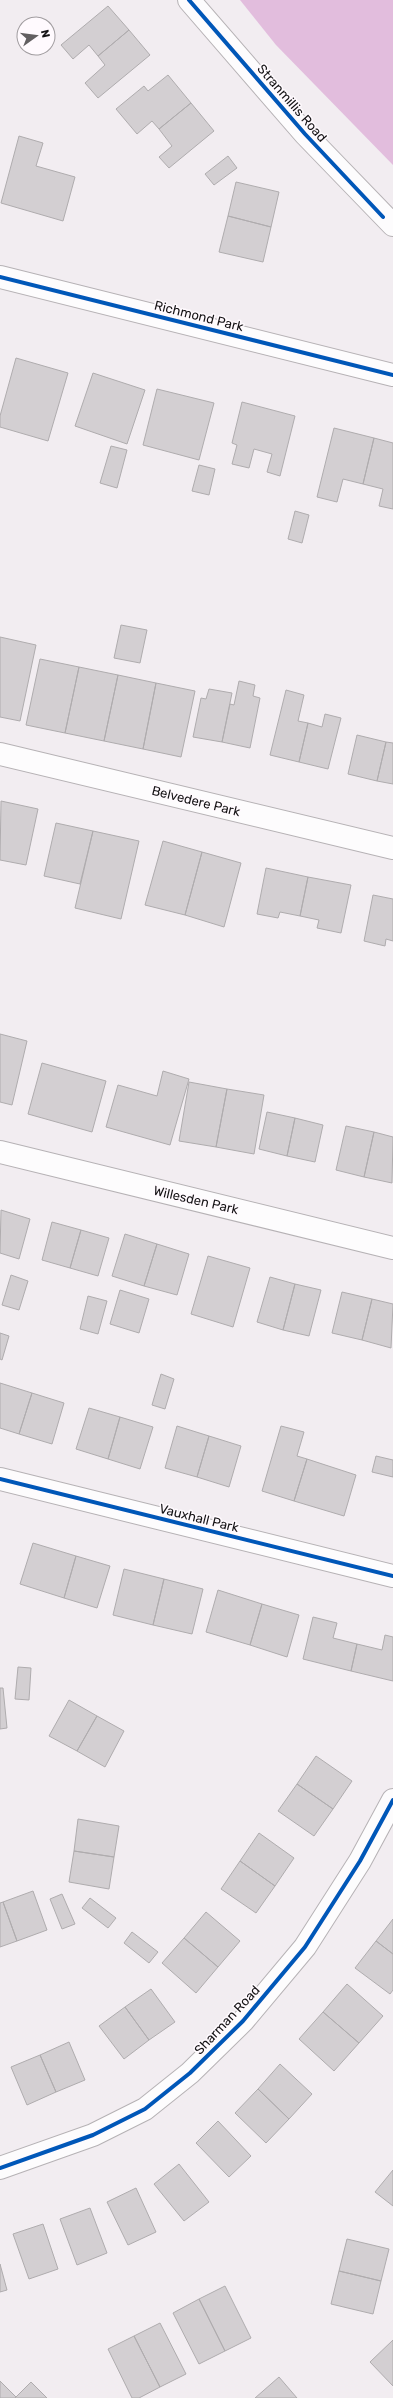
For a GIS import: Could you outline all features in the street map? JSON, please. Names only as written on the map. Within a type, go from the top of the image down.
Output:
[{"type":"street","name":"Stranmillis Road","points":[[189,0],[305,134],[393,225]]},
{"type":"street","name":"Richmond Park","points":[[0,277],[393,375]]},
{"type":"street","name":"Belvedere Park","points":[[0,754],[393,848]]},
{"type":"street","name":"Willesden Park","points":[[0,1152],[393,1248]]},
{"type":"street","name":"Vauxhall Park","points":[[0,1479],[393,1576]]},
{"type":"street","name":"Sharman Road","points":[[0,2168],[93,2135],[144,2109],[190,2073],[243,2021],[305,1947],[360,1861],[393,1800]]},
{"type":"shaded area","points":[[240,0],[393,0],[393,165],[276,45]]},
{"type":"building","points":[[108,6],[129,30],[98,56],[89,45],[73,59],[61,45]]},
{"type":"building","points":[[129,30],[150,55],[98,98],[85,83],[105,65],[98,56]]},
{"type":"building","points":[[168,75],[191,103],[159,129],[152,121],[137,134],[116,109],[144,86],[148,91]]},
{"type":"building","points":[[191,103],[214,131],[169,168],[159,157],[172,146],[159,129]]},
{"type":"building","points":[[19,136],[43,143],[36,166],[75,177],[63,221],[1,203]]},
{"type":"building","points":[[228,156],[237,168],[214,185],[205,174]]},
{"type":"building","points":[[236,182],[279,192],[271,227],[228,216]]},
{"type":"building","points":[[228,216],[271,227],[263,262],[219,252]]},
{"type":"building","points":[[16,358],[68,373],[48,441],[0,427],[0,416]]},
{"type":"building","points":[[93,373],[145,390],[127,444],[75,426]]},
{"type":"building","points":[[157,389],[214,403],[199,460],[143,445]]},
{"type":"building","points":[[242,402],[295,416],[280,476],[267,472],[272,454],[254,449],[249,468],[232,464],[237,445],[232,443]]},
{"type":"building","points":[[334,428],[374,438],[363,484],[343,479],[337,502],[317,497]]},
{"type":"building","points":[[374,438],[393,443],[393,509],[379,506],[383,489],[363,484]]},
{"type":"building","points":[[111,446],[127,450],[117,488],[100,483]]},
{"type":"building","points":[[199,465],[215,469],[209,495],[192,491]]},
{"type":"building","points":[[295,511],[309,515],[302,543],[288,539]]},
{"type":"building","points":[[121,625],[147,630],[140,663],[114,658]]},
{"type":"building","points":[[0,637],[36,645],[20,721],[0,717]]},
{"type":"building","points":[[40,659],[79,667],[65,733],[26,725]]},
{"type":"building","points":[[79,667],[118,675],[104,741],[65,733]]},
{"type":"building","points":[[118,675],[156,683],[143,749],[104,741]]},
{"type":"building","points":[[239,681],[255,685],[253,696],[260,698],[250,748],[222,742],[230,704],[234,705]]},
{"type":"building","points":[[156,683],[195,691],[181,757],[143,749]]},
{"type":"building","points":[[209,689],[232,693],[222,742],[193,737],[201,698],[206,699]]},
{"type":"building","points":[[286,690],[304,695],[298,721],[308,723],[299,762],[270,755]]},
{"type":"building","points":[[325,714],[341,718],[328,769],[299,762],[308,723],[322,727]]},
{"type":"building","points":[[357,735],[386,742],[377,781],[348,774]]},
{"type":"building","points":[[386,742],[393,743],[393,784],[377,781]]},
{"type":"building","points":[[1,801],[38,809],[26,865],[0,860]]},
{"type":"building","points":[[56,823],[93,831],[80,884],[44,876]]},
{"type":"building","points":[[93,831],[139,841],[121,919],[75,908]]},
{"type":"building","points":[[163,841],[202,852],[185,915],[145,905]]},
{"type":"building","points":[[202,852],[241,863],[224,927],[185,915]]},
{"type":"building","points":[[266,868],[308,877],[300,916],[280,912],[278,918],[257,914]]},
{"type":"building","points":[[308,877],[351,885],[341,933],[317,928],[319,920],[300,916]]},
{"type":"building","points":[[373,895],[393,899],[393,941],[386,939],[385,946],[364,941]]},
{"type":"building","points":[[0,1034],[27,1041],[12,1105],[0,1102]]},
{"type":"building","points":[[42,1063],[106,1081],[92,1132],[28,1114]]},
{"type":"building","points":[[163,1071],[189,1079],[170,1145],[106,1127],[118,1085],[157,1096]]},
{"type":"building","points":[[189,1082],[227,1089],[216,1147],[179,1141]]},
{"type":"building","points":[[227,1089],[264,1095],[254,1154],[216,1147]]},
{"type":"building","points":[[267,1112],[295,1118],[287,1156],[259,1149]]},
{"type":"building","points":[[295,1118],[323,1125],[315,1162],[287,1156]]},
{"type":"building","points":[[346,1126],[374,1132],[364,1177],[336,1170]]},
{"type":"building","points":[[374,1132],[393,1137],[392,1183],[364,1177]]},
{"type":"building","points":[[1,1210],[30,1219],[19,1259],[0,1253]]},
{"type":"building","points":[[52,1222],[81,1230],[70,1268],[42,1260]]},
{"type":"building","points":[[81,1230],[109,1238],[98,1276],[70,1268]]},
{"type":"building","points":[[125,1234],[157,1244],[144,1286],[112,1276]]},
{"type":"building","points":[[157,1244],[189,1254],[177,1295],[144,1286]]},
{"type":"building","points":[[208,1256],[250,1268],[233,1327],[191,1314]]},
{"type":"building","points":[[11,1275],[28,1281],[19,1310],[2,1305]]},
{"type":"building","points":[[270,1277],[295,1284],[283,1330],[257,1322]]},
{"type":"building","points":[[295,1284],[321,1290],[309,1336],[283,1330]]},
{"type":"building","points":[[120,1290],[149,1299],[139,1333],[110,1324]]},
{"type":"building","points":[[342,1292],[372,1299],[362,1340],[332,1333]]},
{"type":"building","points":[[88,1296],[107,1301],[98,1334],[80,1329]]},
{"type":"building","points":[[372,1299],[393,1304],[391,1348],[362,1340]]},
{"type":"building","points":[[0,1333],[9,1336],[2,1360],[0,1359]]},
{"type":"building","points":[[161,1374],[174,1379],[165,1409],[152,1405]]},
{"type":"building","points":[[0,1383],[32,1393],[19,1434],[0,1428]]},
{"type":"building","points":[[32,1393],[64,1403],[52,1444],[19,1434]]},
{"type":"building","points":[[89,1408],[120,1417],[108,1459],[76,1449]]},
{"type":"building","points":[[120,1417],[153,1427],[140,1469],[108,1459]]},
{"type":"building","points":[[177,1426],[209,1436],[197,1477],[165,1468]]},
{"type":"building","points":[[281,1426],[304,1432],[297,1456],[307,1459],[294,1501],[262,1491]]},
{"type":"building","points":[[209,1436],[241,1446],[229,1487],[197,1477]]},
{"type":"building","points":[[376,1456],[393,1460],[393,1477],[372,1472]]},
{"type":"building","points":[[307,1459],[356,1475],[344,1516],[294,1501]]},
{"type":"building","points":[[33,1543],[76,1556],[64,1598],[20,1584]]},
{"type":"building","points":[[76,1556],[110,1566],[97,1608],[64,1598]]},
{"type":"building","points":[[124,1569],[164,1579],[153,1625],[113,1615]]},
{"type":"building","points":[[164,1579],[203,1589],[192,1634],[153,1625]]},
{"type":"building","points":[[218,1590],[262,1604],[250,1645],[206,1632]]},
{"type":"building","points":[[262,1604],[299,1615],[287,1657],[250,1645]]},
{"type":"building","points":[[313,1617],[337,1623],[333,1638],[357,1644],[351,1671],[303,1659]]},
{"type":"building","points":[[385,1635],[393,1637],[393,1681],[351,1671],[357,1644],[382,1650]]},
{"type":"building","points":[[18,1667],[31,1668],[29,1700],[15,1699]]},
{"type":"building","points":[[0,1688],[3,1688],[7,1728],[0,1729]]},
{"type":"building","points":[[69,1700],[97,1716],[77,1751],[49,1736]]},
{"type":"building","points":[[97,1716],[124,1731],[105,1767],[77,1751]]},
{"type":"building","points":[[316,1756],[352,1781],[333,1809],[297,1784]]},
{"type":"building","points":[[297,1784],[333,1809],[314,1836],[278,1811]]},
{"type":"building","points":[[78,1819],[119,1826],[114,1857],[74,1851]]},
{"type":"building","points":[[259,1833],[294,1858],[275,1886],[240,1861]]},
{"type":"building","points":[[74,1851],[114,1857],[109,1889],[69,1882]]},
{"type":"building","points":[[240,1861],[275,1886],[256,1913],[221,1889]]},
{"type":"building","points":[[33,1891],[47,1930],[17,1941],[3,1902]]},
{"type":"building","points":[[62,1894],[75,1924],[62,1929],[50,1899]]},
{"type":"building","points":[[90,1898],[116,1918],[108,1928],[82,1908]]},
{"type":"building","points":[[3,1902],[17,1941],[0,1947],[0,1903]]},
{"type":"building","points":[[206,1912],[240,1941],[218,1967],[184,1938]]},
{"type":"building","points":[[393,1919],[393,1954],[376,1941]]},
{"type":"building","points":[[132,1932],[158,1952],[149,1963],[124,1943]]},
{"type":"building","points":[[184,1938],[218,1967],[196,1993],[162,1963]]},
{"type":"building","points":[[376,1941],[393,1954],[393,1990],[390,1994],[355,1968]]},
{"type":"building","points":[[347,1984],[383,2016],[359,2043],[323,2012]]},
{"type":"building","points":[[151,1989],[175,2022],[149,2040],[125,2007]]},
{"type":"building","points":[[125,2007],[149,2040],[124,2059],[99,2026]]},
{"type":"building","points":[[323,2012],[359,2043],[334,2071],[299,2039]]},
{"type":"building","points":[[69,2042],[85,2080],[56,2092],[40,2055]]},
{"type":"building","points":[[40,2055],[56,2092],[27,2105],[11,2067]]},
{"type":"building","points":[[280,2064],[312,2094],[289,2119],[258,2089]]},
{"type":"building","points":[[258,2089],[289,2119],[266,2143],[235,2113]]},
{"type":"building","points":[[218,2121],[251,2156],[229,2177],[196,2143]]},
{"type":"building","points":[[179,2164],[209,2202],[184,2221],[154,2184]]},
{"type":"building","points":[[393,2170],[393,2206],[375,2192]]},
{"type":"building","points":[[136,2188],[156,2232],[128,2245],[107,2202]]},
{"type":"building","points":[[90,2208],[107,2253],[77,2265],[60,2219]]},
{"type":"building","points":[[43,2224],[58,2269],[29,2279],[13,2234]]},
{"type":"building","points":[[347,2239],[389,2249],[381,2281],[339,2271]]},
{"type":"building","points":[[0,2264],[7,2290],[0,2292]]},
{"type":"building","points":[[339,2271],[381,2281],[373,2314],[331,2304]]},
{"type":"building","points":[[225,2286],[251,2338],[225,2351],[199,2299]]},
{"type":"building","points":[[199,2299],[225,2351],[199,2364],[173,2313]]},
{"type":"building","points":[[160,2323],[186,2374],[160,2387],[134,2336]]},
{"type":"building","points":[[134,2336],[160,2387],[139,2398],[132,2398],[108,2349]]},
{"type":"building","points":[[393,2340],[393,2386],[370,2362]]},
{"type":"building","points":[[279,2377],[297,2398],[255,2398]]},
{"type":"building","points":[[0,2381],[16,2397],[15,2398],[0,2398]]},
{"type":"building","points":[[31,2382],[47,2398],[15,2398]]},
{"type":"cycle path","points":[[189,0],[305,134],[383,217]]},
{"type":"cycle path","points":[[0,277],[393,375]]},
{"type":"cycle path","points":[[0,1479],[393,1576]]},
{"type":"cycle path","points":[[0,2168],[93,2135],[145,2109],[190,2073],[243,2021],[305,1947],[360,1861],[393,1800]]}]
